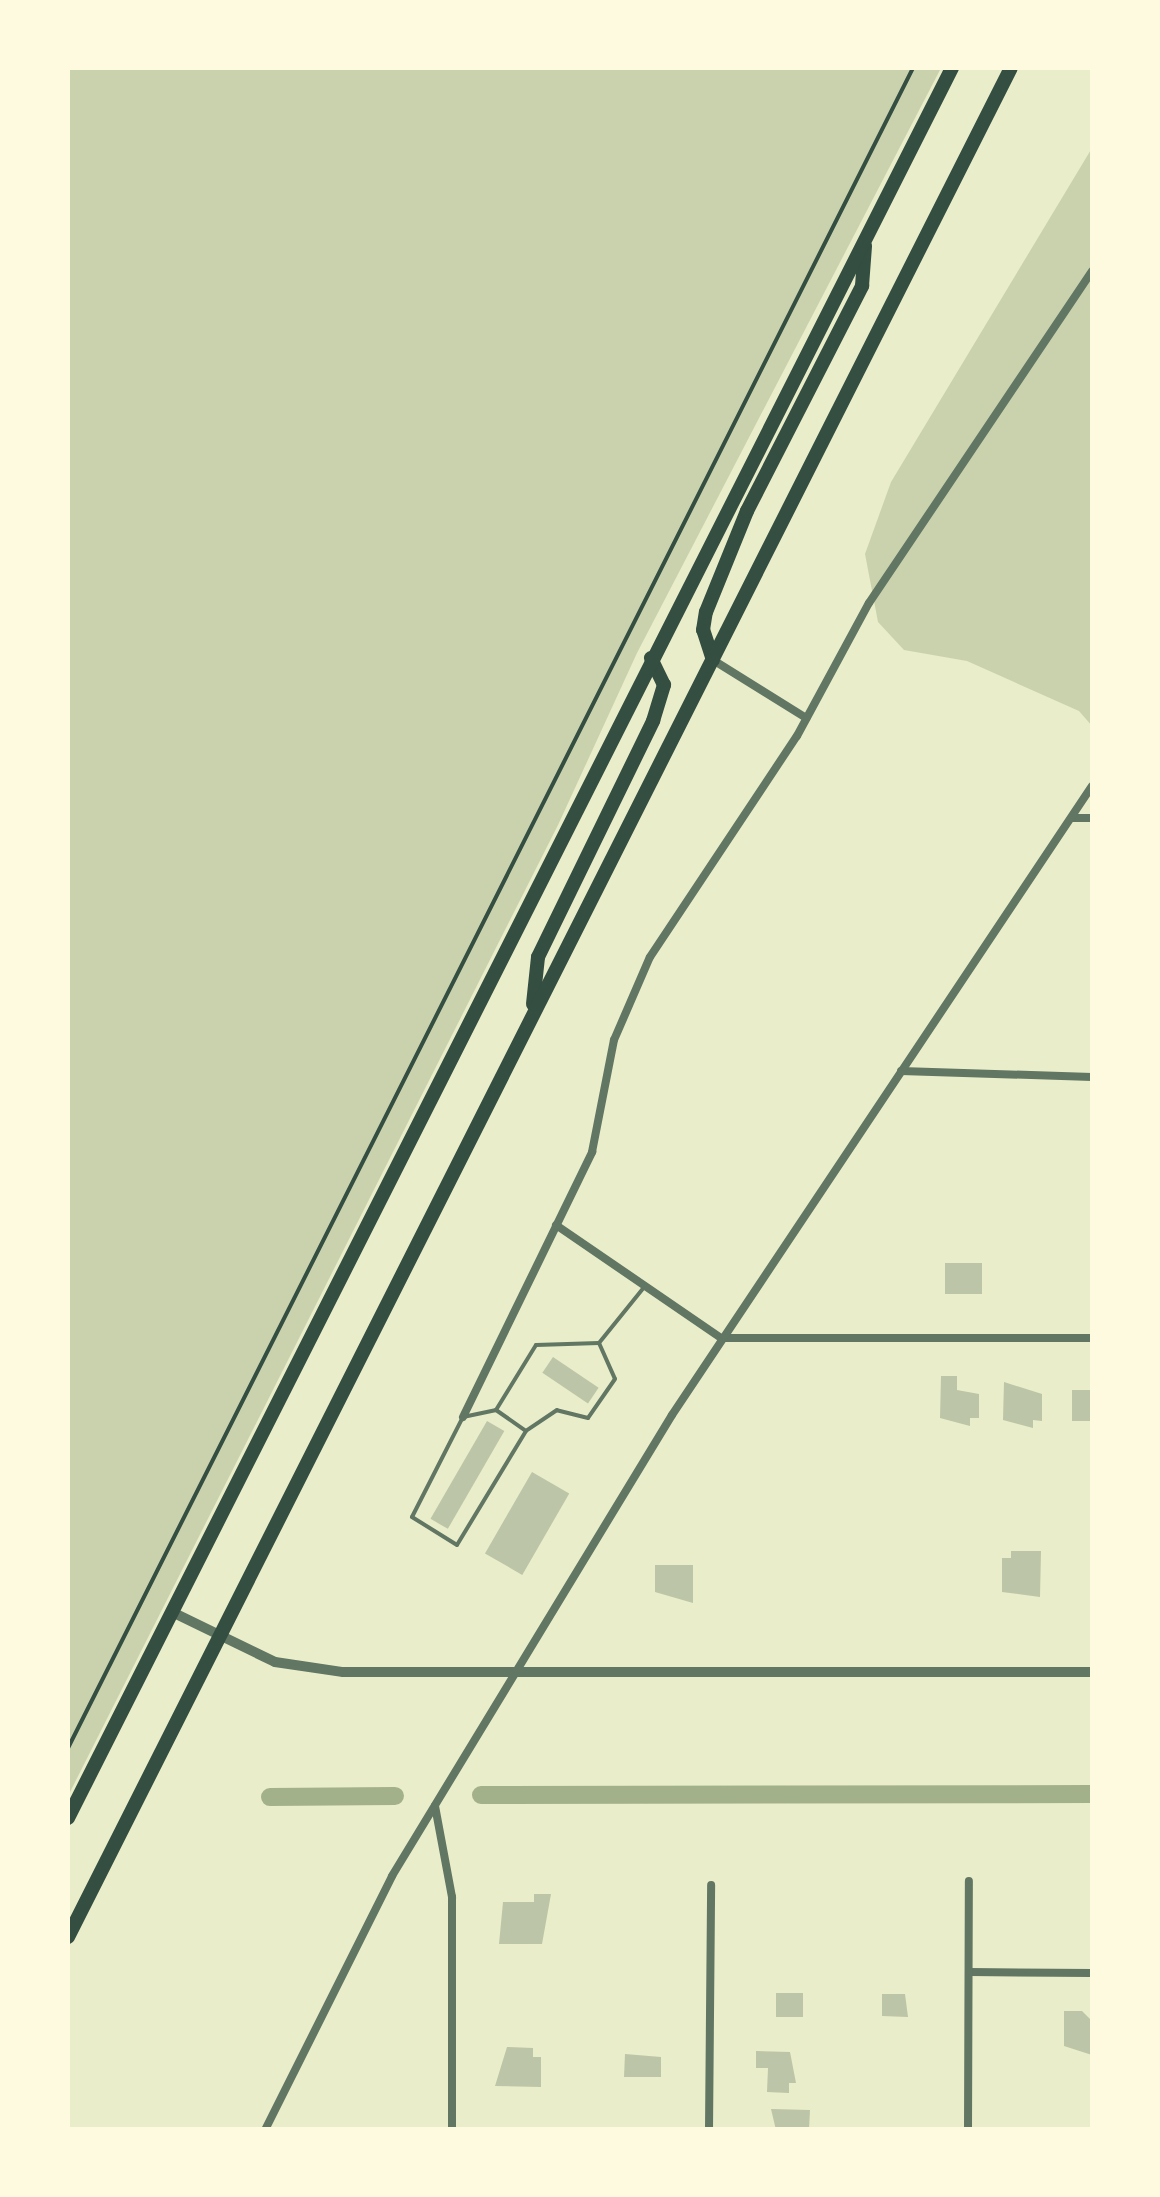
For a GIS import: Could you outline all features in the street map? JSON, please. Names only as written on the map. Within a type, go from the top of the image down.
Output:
[{"type":"highway","points":[[68,1818],[952,68]]},
{"type":"highway","points":[[68,1937],[1011,68]]},
{"type":"highway","points":[[713,660],[703,630],[706,612],[747,511],[862,286],[865,240]]},
{"type":"highway","points":[[532,1015],[538,957],[652,721],[664,685],[651,658]]},
{"type":"street","points":[[463,1417],[592,1152],[624,1004],[806,718],[869,603],[1092,271]]},
{"type":"street","points":[[713,660],[806,718]]},
{"type":"street","points":[[265,2130],[434,1806],[515,1672],[722,1338],[1092,786]]},
{"type":"street","points":[[1072,818],[1092,818]]},
{"type":"street","points":[[901,1071],[1092,1077]]},
{"type":"street","points":[[556,1225],[722,1338],[1092,1338]]},
{"type":"street","points":[[172,1612],[275,1662],[319,1670],[1092,1672]]},
{"type":"street","points":[[434,1806],[452,1896],[452,2130]]},
{"type":"street","points":[[968,2130],[969,1881]]},
{"type":"street","points":[[710,2130],[711,1884]]},
{"type":"street","points":[[970,1972],[1092,1972]]},
{"type":"lane","points":[[599,1343],[615,1378],[588,1418],[557,1410],[526,1431],[458,1545],[412,1517],[463,1417],[496,1410],[536,1346],[599,1343],[645,1286]]},
{"type":"lane","points":[[496,1410],[526,1431]]},
{"type":"path","points":[[68,1748],[912,68]]},
{"type":"green space","points":[[68,68],[941,68],[637,653],[558,825],[68,1796]]},
{"type":"green space","points":[[1092,148],[1092,726],[1079,711],[967,661],[904,650],[878,622],[865,554],[891,482]]},
{"type":"building","points":[[945,1263],[982,1263],[982,1294],[945,1294]]},
{"type":"building","points":[[553,1357],[599,1388],[588,1404],[542,1373]]},
{"type":"building","points":[[941,1376],[957,1376],[957,1390],[979,1394],[979,1418],[970,1418],[970,1426],[940,1418]]},
{"type":"building","points":[[1004,1382],[1042,1394],[1042,1421],[1033,1420],[1033,1428],[1003,1420]]},
{"type":"building","points":[[1072,1390],[1092,1390],[1092,1421],[1072,1421]]},
{"type":"building","points":[[487,1421],[504,1431],[448,1529],[430,1519]]},
{"type":"building","points":[[532,1472],[569,1494],[522,1575],[485,1553]]},
{"type":"building","points":[[1011,1551],[1041,1551],[1040,1597],[1002,1592],[1002,1558],[1011,1558]]},
{"type":"building","points":[[655,1565],[693,1565],[693,1603],[655,1592]]},
{"type":"building","points":[[534,1894],[551,1894],[542,1944],[499,1944],[503,1902],[534,1902]]},
{"type":"building","points":[[776,1993],[803,1993],[803,2017],[776,2017]]},
{"type":"building","points":[[882,1994],[905,1994],[908,2017],[882,2016]]},
{"type":"building","points":[[1064,2011],[1082,2011],[1092,2021],[1092,2055],[1064,2046]]},
{"type":"building","points":[[507,2047],[533,2048],[533,2057],[541,2057],[541,2087],[495,2086]]},
{"type":"building","points":[[756,2051],[790,2052],[796,2083],[789,2083],[789,2093],[767,2092],[768,2068],[756,2068]]},
{"type":"building","points":[[625,2054],[661,2057],[661,2077],[624,2077]]},
{"type":"building","points":[[771,2109],[810,2110],[809,2130],[776,2130]]},
{"type":"waterway","points":[[481,1795],[1092,1794]]},
{"type":"waterway","points":[[270,1797],[395,1796]]}]
